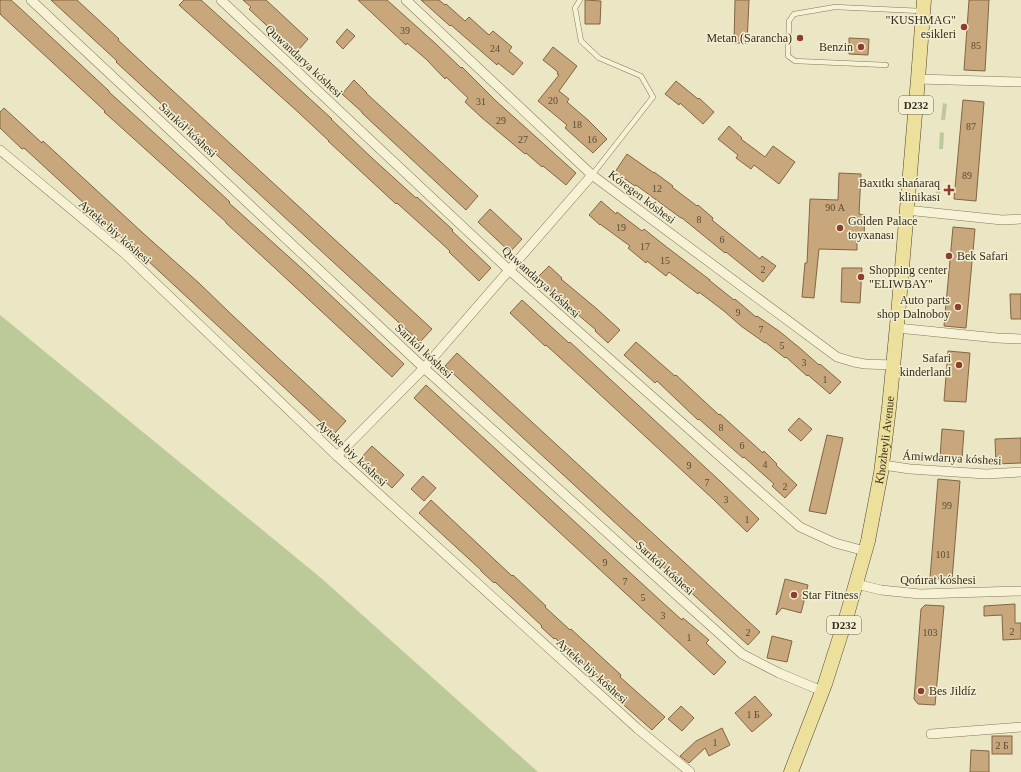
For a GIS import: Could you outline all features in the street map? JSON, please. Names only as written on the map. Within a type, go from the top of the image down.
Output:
[{"type":"main road","name":"Khozheyli Avenue","points":[[790,772],[822,691],[847,615],[866,551],[882,465],[897,328],[923,6]]},
{"type":"street","name":"Sarıkól kóshesi","points":[[31,0],[424,368],[742,654],[779,673],[822,691]]},
{"type":"street","name":"Quwandarya kóshesi","points":[[221,0],[509,270],[800,527],[835,543],[866,551]]},
{"type":"street","name":"Kóregen kóshesi","points":[[406,0],[592,175],[837,357],[865,364],[893,365]]},
{"type":"street","points":[[918,79],[1021,82]]},
{"type":"street","name":"Ayteke biy kóshesi","points":[[0,150],[124,253],[337,456],[638,729],[690,772]]},
{"type":"street","points":[[337,456],[424,368],[592,175]]},
{"type":"street","points":[[906,210],[1002,220],[1021,219]]},
{"type":"street","points":[[897,328],[1021,339]]},
{"type":"street","name":"Ámiwdarıya kóshesi","points":[[882,465],[910,469],[986,474],[1021,472]]},
{"type":"street","name":"Qońırat kóshesi","points":[[856,584],[881,590],[920,594],[1021,590]]},
{"type":"street","points":[[931,734],[1021,727]]},
{"type":"lane","points":[[580,0],[575,8],[581,41],[599,58],[641,76],[653,97],[592,175]]},
{"type":"lane","points":[[886,65],[795,61],[788,56],[788,21],[794,14],[835,7],[923,6]]},
{"type":"green space","points":[[943,103],[947,104],[945,120],[941,120]]},
{"type":"green space","points":[[940,132],[944,133],[943,149],[939,149]]},
{"type":"green space","points":[[937,179],[941,180],[940,196],[936,196]]},
{"type":"green space","points":[[0,315],[321,578],[538,772],[0,772]]},
{"type":"building","points":[[0,0],[11,0],[21,9],[404,364],[392,377],[226,222],[104,112],[105,111],[0,14]]},
{"type":"building","points":[[51,0],[77,0],[147,67],[432,329],[420,342],[116,62],[117,61]]},
{"type":"building","points":[[184,0],[201,0],[332,119],[372,158],[453,230],[452,231],[491,268],[479,281],[449,252],[450,251],[397,203],[396,204],[298,112],[179,5]]},
{"type":"building","points":[[243,0],[266,0],[308,39],[296,53],[249,9],[251,7]]},
{"type":"building","points":[[358,0],[387,0],[461,68],[462,67],[496,101],[576,173],[566,185],[526,153],[525,154],[481,117],[465,102],[468,98],[446,77],[445,79],[426,59],[407,43],[406,45]]},
{"type":"building","points":[[421,0],[439,0],[445,5],[446,4],[465,21],[469,17],[489,35],[493,31],[512,47],[509,51],[523,63],[513,75],[498,63],[497,65]]},
{"type":"building","points":[[585,0],[601,1],[600,24],[585,24]]},
{"type":"building","points":[[735,0],[749,0],[747,43],[734,43]]},
{"type":"building","points":[[969,0],[989,0],[985,71],[964,70]]},
{"type":"building","points":[[347,29],[355,36],[343,49],[336,42]]},
{"type":"building","points":[[849,38],[869,39],[868,55],[849,54]]},
{"type":"building","points":[[553,47],[577,66],[559,91],[569,99],[567,102],[607,139],[593,153],[565,128],[567,125],[538,101],[559,75],[557,74],[558,72],[543,60]]},
{"type":"building","points":[[354,80],[366,93],[478,196],[466,210],[342,94]]},
{"type":"building","points":[[676,81],[698,99],[699,98],[714,112],[703,124],[680,103],[679,105],[665,94]]},
{"type":"building","points":[[963,100],[984,102],[976,201],[954,199]]},
{"type":"building","points":[[4,108],[42,143],[43,141],[200,284],[346,421],[334,434],[146,259],[0,128],[0,112]]},
{"type":"building","points":[[729,126],[742,138],[741,139],[765,157],[773,146],[795,162],[779,184],[754,165],[751,169],[736,158],[738,155],[718,139]]},
{"type":"building","points":[[627,154],[673,186],[672,187],[697,206],[698,205],[713,218],[712,220],[760,259],[762,256],[776,266],[763,282],[682,218],[615,172]]},
{"type":"building","points":[[839,173],[861,174],[859,214],[865,215],[864,237],[857,237],[857,250],[819,249],[814,298],[802,297],[805,263],[807,263],[810,199],[838,200]]},
{"type":"building","points":[[601,201],[616,214],[617,212],[642,231],[644,229],[756,317],[757,316],[779,331],[841,382],[830,394],[786,357],[785,358],[741,326],[699,292],[698,294],[669,272],[666,276],[647,261],[646,263],[628,248],[630,246],[600,225],[589,215]]},
{"type":"building","points":[[490,209],[522,239],[510,252],[478,222]]},
{"type":"building","points":[[953,227],[975,229],[966,328],[944,326]]},
{"type":"building","points":[[549,266],[562,278],[561,279],[620,330],[608,343],[595,331],[596,330],[536,279]]},
{"type":"building","points":[[842,268],[862,268],[860,303],[841,302]]},
{"type":"building","points":[[1010,294],[1021,294],[1021,319],[1011,319]]},
{"type":"building","points":[[522,300],[583,354],[759,519],[747,532],[510,313]]},
{"type":"building","points":[[636,342],[675,376],[676,375],[763,453],[764,451],[777,464],[776,465],[797,485],[785,498],[772,486],[774,484],[744,457],[743,458],[699,419],[698,420],[657,381],[655,383],[624,355]]},
{"type":"building","points":[[948,351],[970,353],[966,402],[944,401]]},
{"type":"building","points":[[457,353],[760,632],[748,645],[445,366]]},
{"type":"building","points":[[426,385],[662,602],[682,620],[683,618],[709,640],[706,643],[726,662],[714,675],[414,398]]},
{"type":"building","points":[[799,418],[812,429],[801,441],[788,430]]},
{"type":"building","points":[[942,429],[964,431],[962,459],[940,458]]},
{"type":"building","points":[[827,435],[843,438],[826,514],[809,511]]},
{"type":"building","points":[[1021,438],[1021,463],[996,464],[995,439]]},
{"type":"building","points":[[372,446],[404,475],[392,488],[360,459]]},
{"type":"building","points":[[423,476],[436,488],[424,501],[411,489]]},
{"type":"building","points":[[938,479],[960,481],[952,580],[930,578]]},
{"type":"building","points":[[431,500],[512,576],[513,575],[546,606],[545,607],[621,675],[620,677],[665,717],[652,730],[617,699],[619,697],[555,638],[554,639],[495,582],[494,583],[419,513]]},
{"type":"building","points":[[785,579],[808,585],[801,613],[782,608],[776,615]]},
{"type":"building","points":[[1015,604],[1015,623],[1021,623],[1021,639],[1003,640],[1002,615],[984,616],[984,606]]},
{"type":"building","points":[[925,605],[944,606],[935,705],[918,704],[914,699],[921,609]]},
{"type":"building","points":[[772,636],[792,641],[787,662],[767,658]]},
{"type":"building","points":[[755,696],[772,715],[752,732],[735,713]]},
{"type":"building","points":[[681,706],[694,718],[682,731],[668,719]]},
{"type":"building","points":[[722,728],[730,745],[709,756],[705,748],[689,763],[680,756],[696,741]]},
{"type":"building","points":[[992,736],[1012,736],[1012,754],[992,754]]},
{"type":"building","points":[[971,750],[989,751],[989,772],[970,772]]},
{"type":"place","name":"\"KUSHMAG\" esikleri","points":[[964,27]]},
{"type":"place","name":"Metan (Sarancha)","points":[[800,38]]},
{"type":"place","name":"Benzin","points":[[861,47]]},
{"type":"place","name":"Baxıtkı shańaraq klinikası","points":[[949,190]]},
{"type":"place","name":"Golden Palace toyxanası","points":[[840,228]]},
{"type":"place","name":"Bek Safari","points":[[949,256]]},
{"type":"place","name":"Shopping center \"ELIWBAY\"","points":[[861,277]]},
{"type":"place","name":"Auto parts shop Dalnoboy","points":[[958,307]]},
{"type":"place","name":"Safari kinderland","points":[[959,365]]},
{"type":"place","name":"Star Fitness","points":[[794,595]]},
{"type":"place","name":"Bes Jildíz","points":[[921,691]]}]
